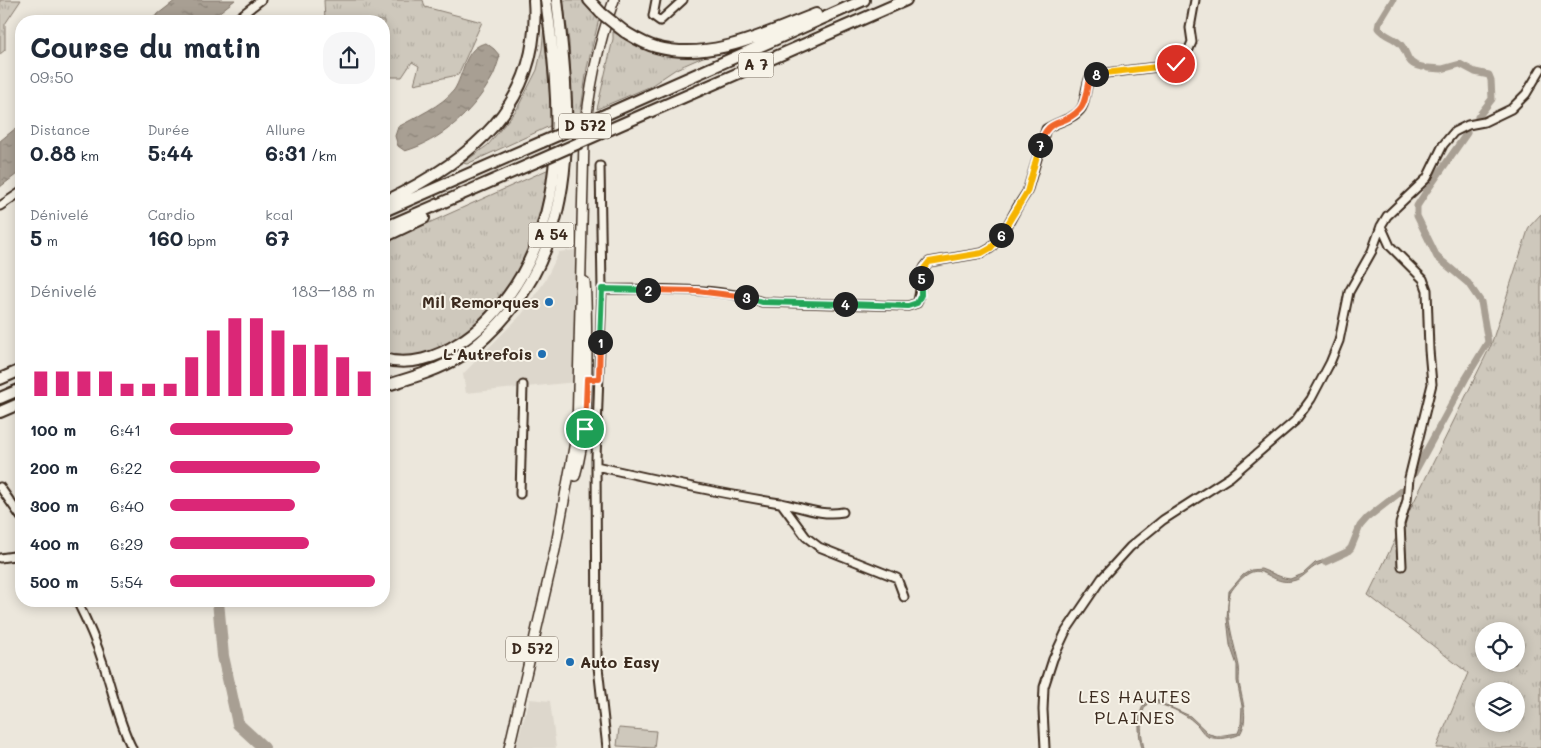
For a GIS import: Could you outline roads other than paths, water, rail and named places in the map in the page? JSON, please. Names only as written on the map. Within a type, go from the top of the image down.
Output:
[{"type":"highway","points":[[390,199],[436,174],[470,151],[506,111],[522,81],[533,47],[536,25],[534,0]]},
{"type":"highway","name":"A 54","points":[[390,360],[410,362],[427,358],[449,350],[469,337],[500,307],[516,286],[531,257],[541,232],[548,206],[554,168],[557,119],[546,0]]},
{"type":"highway","name":"A 54","points":[[390,384],[421,376],[462,356],[490,334],[525,291],[542,259],[553,229],[565,165],[567,117],[565,75],[557,0]]},
{"type":"highway","points":[[589,0],[624,32],[641,42],[678,51],[726,47],[770,33],[855,0]]},
{"type":"highway","name":"A 7","points":[[390,208],[864,0]]},
{"type":"highway","name":"A 7","points":[[390,225],[906,0]]},
{"type":"highway","points":[[390,234],[511,172]]},
{"type":"highway","points":[[0,379],[15,373]]},
{"type":"highway","points":[[0,398],[15,392]]},
{"type":"highway","points":[[0,412],[15,406]]},
{"type":"main road","name":"D 572","points":[[509,748],[563,510],[578,424],[582,170],[588,94],[600,39],[614,0]]},
{"type":"main road","name":"D 572","points":[[563,510],[583,444],[586,417],[586,297],[582,255]]},
{"type":"street","points":[[242,15],[261,0]]},
{"type":"street","points":[[656,0],[653,16],[660,20],[682,0]]},
{"type":"street","points":[[602,289],[697,291],[748,297],[762,302],[908,306],[917,303],[921,295],[922,271],[929,262],[982,253],[991,248],[1006,228],[1027,192],[1046,129],[1073,116],[1080,110],[1083,106],[1090,76],[1176,64],[1186,56],[1192,42],[1190,28],[1195,0]]},
{"type":"street","points":[[1045,748],[1044,687],[1066,630],[1102,578],[1130,547],[1163,520],[1230,477],[1295,421],[1311,399],[1330,363],[1339,341],[1348,292],[1372,251],[1381,226],[1387,216],[1427,178],[1443,145],[1454,132],[1468,125],[1484,122],[1511,109],[1526,94],[1541,68]]},
{"type":"street","points":[[600,166],[602,289],[596,466],[597,658],[607,748]]},
{"type":"street","points":[[0,206],[15,196]]},
{"type":"street","points":[[1381,226],[1390,246],[1423,279],[1427,290],[1432,384],[1400,524],[1402,566]]},
{"type":"street","points":[[587,379],[599,379]]},
{"type":"street","points":[[520,494],[523,385]]},
{"type":"street","points":[[596,466],[689,487],[781,503],[830,514],[843,512]]},
{"type":"street","points":[[0,487],[15,508]]},
{"type":"street","points":[[781,503],[806,537],[819,547],[897,578],[904,597]]},
{"type":"street","points":[[0,558],[15,556]]},
{"type":"street","points":[[80,607],[98,647],[123,729],[132,748]]},
{"type":"water","points":[[176,0],[235,0],[216,15],[157,15]]},
{"type":"water","points":[[486,43],[500,56],[492,78],[474,104],[454,124],[431,140],[405,151],[398,146],[395,136],[398,127],[428,111],[449,96],[454,90],[473,50]]},
{"type":"water","points":[[15,129],[15,176],[0,187],[0,141]]},
{"type":"water","points":[[1339,556],[1315,567],[1300,578],[1292,581],[1276,579],[1257,571],[1250,573],[1232,590],[1228,606],[1229,617],[1239,666],[1239,681],[1245,715],[1240,734],[1225,738],[1209,737],[1180,712],[1149,702],[1143,711],[1142,717],[1141,731],[1144,748],[1142,748],[1139,729],[1140,715],[1145,703],[1149,700],[1157,701],[1157,699],[1159,702],[1190,716],[1209,734],[1217,736],[1238,733],[1241,725],[1242,706],[1237,681],[1237,665],[1230,645],[1227,618],[1229,591],[1243,575],[1251,570],[1261,569],[1290,579],[1303,574],[1315,563]]},
{"type":"waterway","points":[[1393,0],[1378,28],[1402,46],[1412,63],[1422,67]]},
{"type":"waterway","points":[[1428,68],[1442,69],[1460,64],[1475,72],[1489,75],[1492,99],[1478,117]]},
{"type":"waterway","points":[[1412,477],[1466,378],[1488,342],[1481,302],[1468,283],[1437,257],[1417,216],[1417,206],[1467,133]]},
{"type":"waterway","points":[[1325,562],[1347,552],[1351,548],[1360,526],[1367,518],[1403,490]]},
{"type":"waterway","points":[[219,607],[223,656],[238,724],[264,748]]},
{"type":"place","name":"Mil Remorques","points":[[549,302]]},
{"type":"place","name":"L'Autrefois","points":[[542,354]]},
{"type":"place","name":"Auto Easy","points":[[570,662]]},
{"type":"district","name":"LES HAUTES PLAINES","points":[[1135,708]]}]
